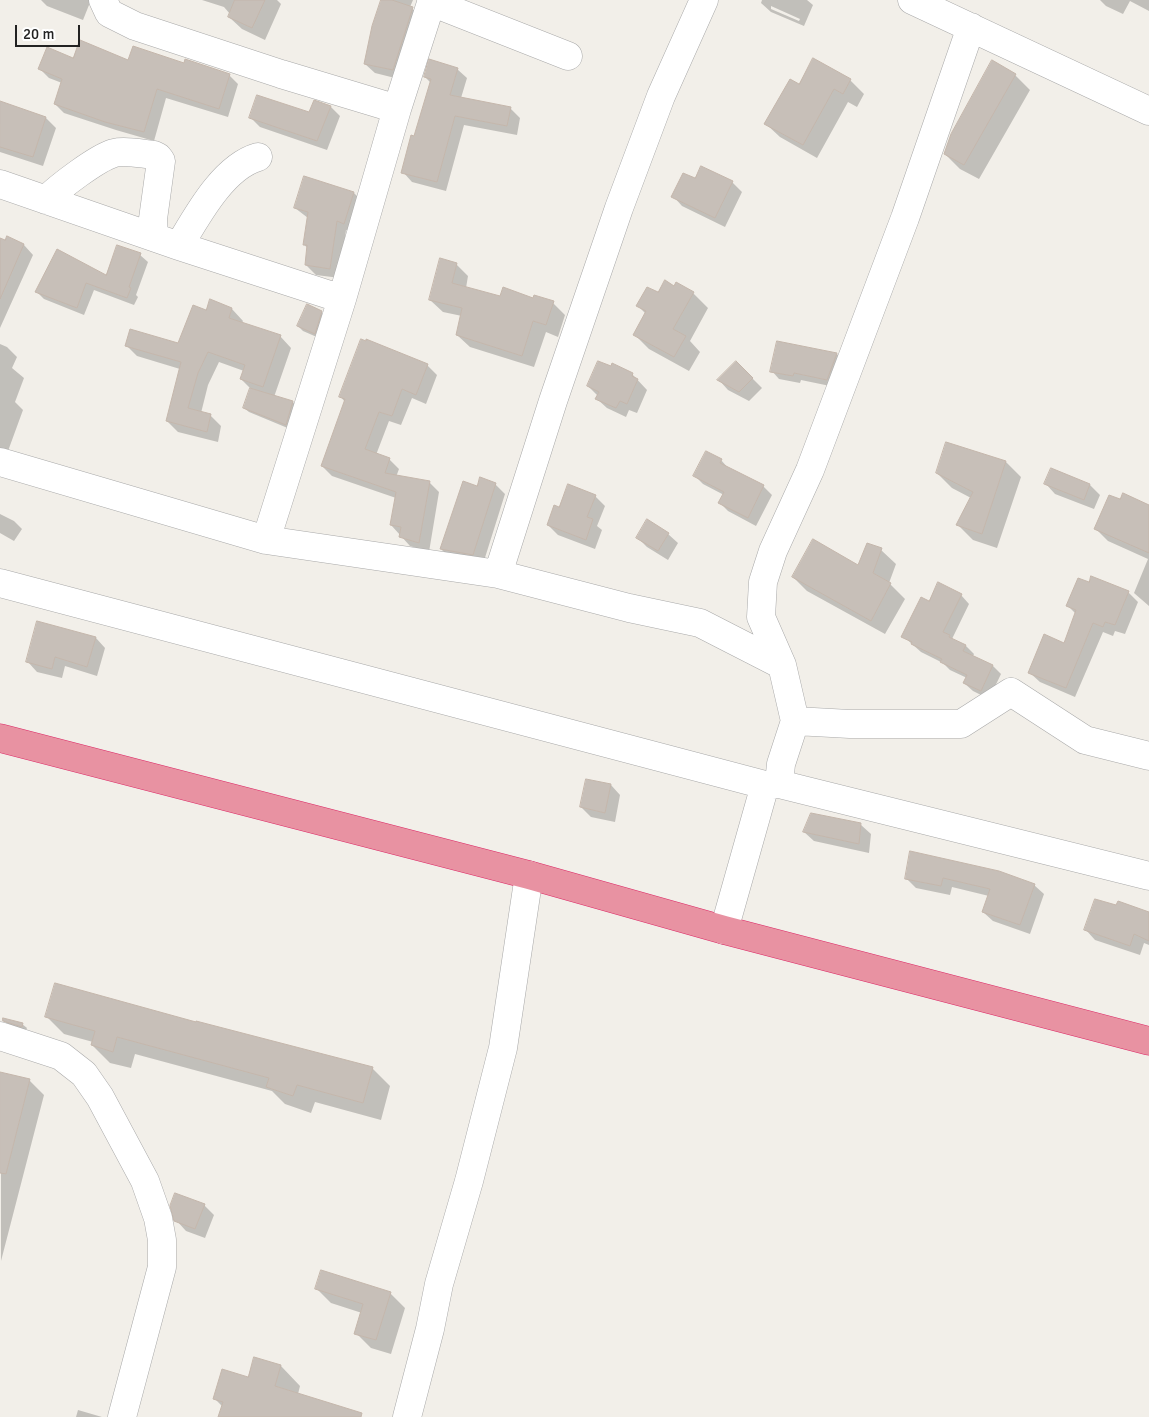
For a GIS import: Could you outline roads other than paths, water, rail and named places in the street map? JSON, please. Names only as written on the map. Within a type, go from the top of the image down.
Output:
[{"type":"highway","points":[[0,738],[529,875],[724,930],[1149,1041]]},
{"type":"street","points":[[103,0],[109,13],[135,26],[281,74],[397,109]]},
{"type":"street","points":[[498,574],[553,401],[619,208],[661,96],[704,0]]},
{"type":"street","points":[[912,0],[1149,111]]},
{"type":"street","points":[[266,540],[342,299],[397,109],[432,1],[568,56]]},
{"type":"street","points":[[724,930],[795,720],[782,665],[761,617],[763,582],[773,551],[810,470],[905,218],[971,27]]},
{"type":"street","points":[[46,200],[57,189],[80,173],[114,153],[154,155],[160,161],[153,219],[166,242]]},
{"type":"street","points":[[166,242],[195,220],[228,176],[248,160],[258,157]]},
{"type":"street","points":[[0,184],[166,242],[342,299]]},
{"type":"street","points":[[0,461],[266,540],[498,574],[628,608],[700,623],[782,665]]},
{"type":"street","points":[[0,583],[772,784],[1149,876]]},
{"type":"street","points":[[795,720],[850,724],[961,724],[1011,692],[1085,740],[1149,756]]},
{"type":"street","points":[[406,1417],[430,1329],[439,1284],[469,1181],[503,1048],[529,875]]},
{"type":"street","points":[[0,1036],[61,1056],[84,1074],[100,1097],[145,1181],[158,1218],[162,1240],[162,1267],[122,1417]]}]
